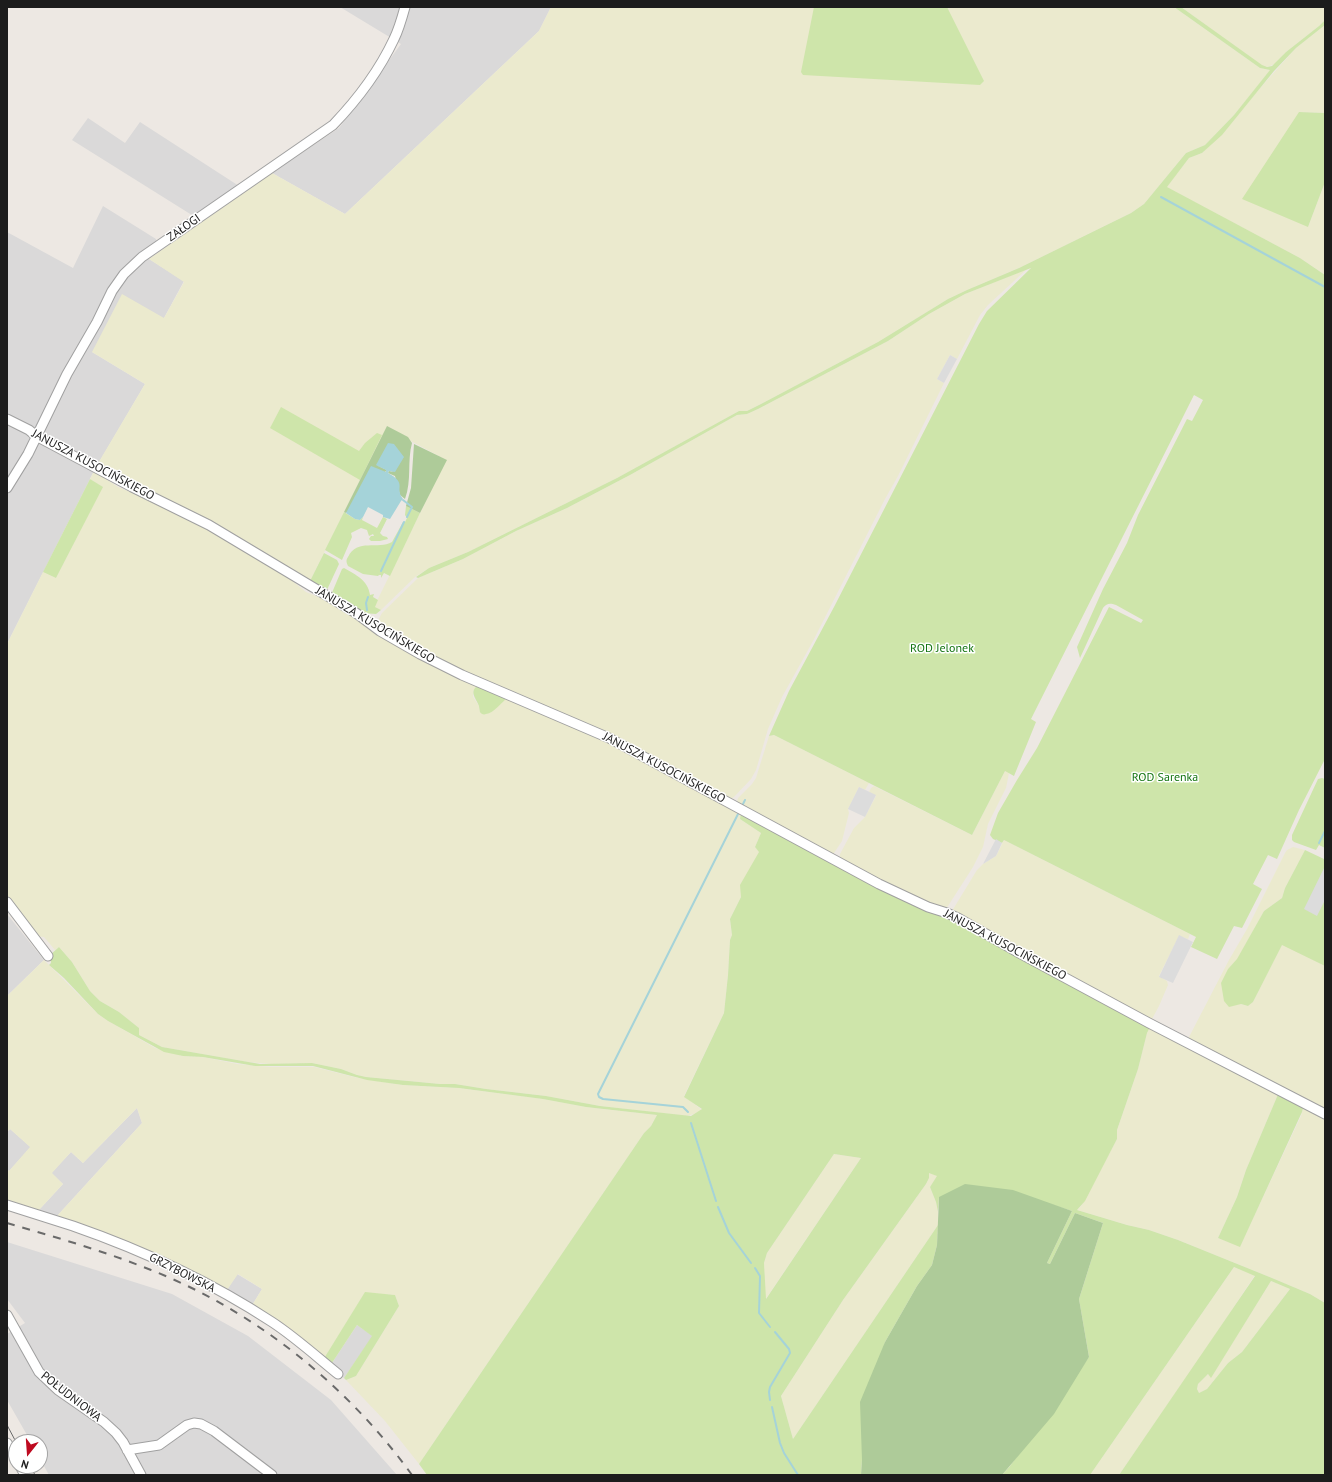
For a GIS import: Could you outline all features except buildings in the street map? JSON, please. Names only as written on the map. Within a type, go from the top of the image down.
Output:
[{"type":"street","name":"ZAŁOGI","points":[[7,488],[36,436],[67,374],[97,322],[112,291],[124,274],[142,257],[333,125],[363,91],[385,56],[395,37],[406,7]]},
{"type":"street","name":"JANUSZA KUSOCIŃSKIEGO","points":[[7,419],[29,430],[36,436],[226,535],[356,613],[380,631],[420,654],[462,675],[609,738],[879,884],[928,907],[958,918],[1149,1023],[1325,1114]]},
{"type":"street","points":[[7,902],[48,956]]},
{"type":"street","name":"GRZYBOWSKA","points":[[7,1205],[74,1226],[126,1246],[175,1268],[273,1323],[338,1374]]},
{"type":"street","name":"POŁUDNIOWA","points":[[7,1315],[10,1327],[38,1372],[58,1390],[104,1422],[116,1433],[141,1475]]},
{"type":"street","points":[[127,1450],[159,1446],[187,1425],[194,1423],[201,1424],[214,1431],[272,1475]]},
{"type":"shaded area","points":[[340,7],[551,7],[539,31],[345,214],[272,173],[339,128],[401,44]]},
{"type":"shaded area","points":[[88,118],[125,143],[140,122],[239,186],[195,217],[72,140]]},
{"type":"shaded area","points":[[103,206],[156,239],[159,251],[149,259],[184,281],[164,318],[92,352],[145,384],[94,471],[7,644],[7,232],[73,268]]},
{"type":"shaded area","points":[[950,355],[957,359],[944,383],[937,379]]},
{"type":"shaded area","points":[[859,787],[876,795],[865,817],[848,809]]},
{"type":"shaded area","points":[[996,839],[1002,843],[996,856],[983,864]]},
{"type":"shaded area","points":[[1325,866],[1325,900],[1317,916],[1304,909]]},
{"type":"shaded area","points":[[7,914],[44,960],[7,996]]},
{"type":"shaded area","points":[[1179,935],[1193,942],[1173,983],[1159,977]]},
{"type":"shaded area","points":[[137,1108],[142,1123],[57,1216],[38,1211],[63,1184],[51,1173],[71,1152],[83,1163]]},
{"type":"shaded area","points":[[10,1129],[31,1147],[9,1171],[7,1169],[7,1132]]},
{"type":"shaded area","points":[[7,1242],[172,1294],[248,1336],[331,1400],[397,1475],[49,1475],[48,1434],[26,1434],[7,1400],[7,1334],[25,1323],[7,1299]]},
{"type":"shaded area","points":[[237,1274],[262,1289],[251,1307],[225,1293]]},
{"type":"shaded area","points":[[357,1325],[373,1336],[344,1378],[330,1366]]},
{"type":"green space","points":[[551,7],[1174,7],[1260,68],[1271,70],[1234,115],[1205,145],[1186,153],[1144,204],[1131,213],[1019,268],[948,299],[878,342],[761,404],[747,411],[739,411],[617,478],[468,552],[429,568],[415,577],[381,610],[374,607],[446,460],[409,440],[362,476],[310,581],[97,465],[145,384],[92,352],[122,294],[164,318],[184,282],[149,259],[272,173],[345,214],[539,31]]},
{"type":"green space","points":[[814,7],[947,7],[984,81],[980,85],[803,75],[801,72]]},
{"type":"green space","points":[[1174,7],[1181,7],[1262,65],[1267,67],[1272,66],[1286,52],[1325,20],[1325,25],[1296,48],[1274,71],[1222,135],[1202,153],[1189,158],[1167,187],[1300,258],[1325,275],[1325,759],[1299,810],[1277,859],[1268,855],[1253,884],[1262,889],[1242,928],[1234,926],[1217,959],[1191,947],[1196,937],[1004,840],[1002,843],[993,839],[990,835],[998,813],[1037,748],[1109,607],[1141,623],[1143,620],[1116,605],[1107,604],[1103,608],[1080,658],[1077,647],[1103,589],[1127,543],[1138,515],[1187,419],[1192,421],[1203,400],[1194,395],[1031,719],[1036,722],[1014,776],[1005,771],[972,835],[774,735],[769,736],[789,691],[834,607],[979,324],[987,311],[1031,268],[965,294],[929,314],[888,341],[758,409],[747,414],[737,415],[630,475],[567,508],[516,531],[463,559],[418,578],[416,577],[429,568],[468,552],[617,478],[739,411],[747,411],[761,404],[878,342],[948,299],[1019,268],[1131,213],[1144,204],[1186,153],[1205,145],[1234,115],[1270,70],[1260,68]]},
{"type":"green space","points":[[1181,7],[1325,7],[1325,20],[1286,52],[1275,64],[1267,67],[1262,66]]},
{"type":"green space","points":[[1325,25],[1325,113],[1299,112],[1308,227],[1325,182],[1325,275],[1300,258],[1166,187],[1189,158],[1202,153],[1296,48]]},
{"type":"green space","points":[[1299,112],[1325,113],[1325,182],[1308,227],[1242,199]]},
{"type":"green space","points":[[1027,269],[988,305],[980,315],[957,359],[950,355],[937,379],[944,383],[813,641],[782,697],[768,729],[756,770],[751,779],[734,797],[730,799],[477,678],[409,645],[376,624],[382,613],[418,578],[463,559],[516,531],[567,508],[630,475],[737,415],[747,414],[758,409],[888,341],[929,314],[965,294]]},
{"type":"green space","points":[[281,407],[359,451],[365,443],[377,433],[382,435],[360,480],[270,428]]},
{"type":"green space","points":[[387,426],[408,437],[412,443],[408,485],[405,499],[400,495],[395,476],[388,473],[389,471],[394,472],[376,465],[387,470],[346,513],[344,512]]},
{"type":"green space","points":[[414,444],[447,460],[420,513],[406,506],[411,488]]},
{"type":"green space","points":[[94,471],[118,487],[165,506],[200,525],[285,575],[306,592],[333,603],[479,685],[473,691],[473,697],[479,706],[480,712],[491,712],[508,697],[611,743],[741,813],[740,819],[761,833],[755,847],[760,852],[741,885],[741,897],[730,919],[732,935],[730,940],[724,1013],[684,1096],[702,1110],[687,1116],[600,1106],[546,1096],[455,1084],[366,1077],[341,1069],[312,1063],[272,1064],[248,1062],[162,1047],[139,1035],[139,1028],[119,1012],[100,1001],[90,991],[72,962],[59,947],[55,950],[44,937],[35,936],[7,894],[7,644],[43,572],[56,578],[102,487],[90,479]]},
{"type":"green space","points":[[90,479],[103,487],[56,578],[43,572]]},
{"type":"green space","points":[[406,506],[420,513],[390,576],[384,573],[381,578],[381,575],[363,574],[348,566],[346,561],[347,558],[352,551],[357,548],[392,542],[403,522],[405,522],[407,518],[405,515]]},
{"type":"green space","points":[[344,512],[355,519],[360,520],[363,517],[362,520],[377,528],[383,517],[387,519],[380,533],[388,539],[371,541],[369,539],[371,536],[374,536],[373,534],[369,536],[367,530],[361,528],[351,533],[352,537],[342,560],[325,550]]},
{"type":"green space","points":[[324,553],[337,560],[339,564],[326,592],[310,581]]},
{"type":"green space","points":[[344,568],[357,576],[367,585],[370,595],[374,594],[373,597],[378,600],[375,607],[381,610],[376,614],[363,613],[331,595],[342,569]]},
{"type":"green space","points":[[479,685],[508,697],[492,712],[483,714],[480,712],[473,692]]},
{"type":"green space","points":[[774,735],[869,783],[865,790],[859,787],[848,809],[849,813],[842,841],[834,853],[831,853],[737,802],[738,798],[756,778],[769,736]]},
{"type":"green space","points":[[1005,771],[1009,773],[1006,788],[988,824],[983,847],[973,867],[948,906],[944,909],[908,894],[841,859],[840,854],[854,828],[865,817],[876,796],[869,792],[874,786],[972,835]]},
{"type":"green space","points":[[1318,779],[1325,779],[1325,848],[1319,845],[1316,850],[1294,842],[1292,840],[1292,835]]},
{"type":"green space","points":[[741,813],[951,917],[1150,1027],[1147,1033],[1138,1069],[1117,1130],[1117,1139],[1085,1201],[1077,1210],[1149,1230],[1178,1240],[1310,1294],[1325,1303],[1325,1475],[1119,1475],[1255,1276],[1234,1267],[1090,1475],[1002,1475],[1089,1357],[1079,1299],[1103,1223],[1075,1213],[1050,1264],[1047,1263],[1072,1211],[1041,1201],[939,1197],[938,1212],[930,1187],[937,1176],[929,1173],[929,1178],[926,1184],[843,1300],[781,1396],[793,1439],[938,1225],[937,1245],[932,1265],[917,1286],[885,1342],[862,1460],[861,1475],[427,1475],[419,1464],[644,1133],[651,1126],[657,1115],[586,1107],[543,1099],[459,1088],[403,1085],[367,1080],[313,1066],[255,1066],[164,1052],[98,1014],[64,978],[49,965],[51,963],[50,955],[59,947],[72,962],[90,991],[100,1001],[119,1012],[139,1028],[139,1035],[162,1047],[260,1064],[312,1063],[341,1069],[366,1077],[455,1084],[546,1096],[600,1106],[691,1116],[702,1109],[684,1097],[724,1013],[730,940],[732,935],[730,919],[741,897],[740,885],[759,852],[755,847],[761,833],[740,819]],"holes":[[[834,1154],[861,1158],[766,1299],[764,1263],[767,1253]],[[1271,1281],[1290,1289],[1242,1352],[1228,1363],[1207,1389],[1199,1393],[1197,1389],[1198,1384],[1208,1374],[1211,1378]]]},
{"type":"green space","points":[[1004,840],[1190,934],[1188,939],[1179,936],[1159,976],[1167,981],[1168,985],[1152,1019],[1148,1020],[952,911],[977,870],[983,864],[996,856]]},
{"type":"green space","points":[[1293,847],[1305,850],[1285,888],[1282,898],[1264,911],[1237,960],[1228,969],[1241,1004],[1248,1006],[1253,1002],[1282,944],[1325,966],[1325,1112],[1190,1040],[1189,1037],[1247,929],[1285,853]]},
{"type":"green space","points":[[1305,850],[1324,859],[1325,858],[1325,966],[1282,945],[1253,1002],[1248,1006],[1241,1004],[1229,1007],[1224,1001],[1221,983],[1228,969],[1237,959],[1264,911],[1282,898],[1285,888]]},
{"type":"green space","points":[[44,960],[98,1014],[108,1021],[155,1048],[183,1056],[203,1057],[237,1064],[269,1067],[314,1067],[358,1078],[403,1085],[459,1088],[544,1099],[586,1107],[657,1115],[651,1126],[644,1133],[419,1464],[385,1421],[346,1380],[356,1376],[399,1306],[395,1295],[365,1293],[323,1360],[251,1307],[262,1289],[238,1274],[225,1293],[57,1216],[142,1123],[137,1108],[83,1163],[71,1152],[52,1173],[63,1184],[38,1211],[7,1203],[7,1169],[9,1171],[30,1147],[10,1129],[7,1132],[7,996]]},
{"type":"green space","points":[[1150,1027],[1279,1092],[1246,1170],[1237,1197],[1218,1238],[1240,1246],[1301,1116],[1304,1105],[1325,1118],[1325,1303],[1310,1294],[1178,1240],[1149,1230],[1077,1210],[1081,1206],[1117,1139],[1117,1130],[1138,1069],[1147,1033]]},
{"type":"green space","points":[[1279,1092],[1304,1105],[1240,1247],[1218,1238],[1237,1197],[1246,1170]]},
{"type":"green space","points":[[834,1154],[861,1158],[765,1300],[764,1263],[767,1253]]},
{"type":"green space","points":[[929,1172],[938,1176],[930,1187],[936,1202],[938,1225],[793,1439],[781,1396],[843,1300],[926,1184],[929,1178]]},
{"type":"green space","points":[[965,1184],[1013,1190],[1072,1211],[1047,1263],[1050,1264],[1075,1213],[1103,1223],[1079,1299],[1089,1357],[1054,1414],[1002,1475],[861,1475],[862,1460],[860,1402],[885,1342],[917,1286],[932,1265],[937,1245],[939,1197]]},
{"type":"green space","points":[[1234,1267],[1255,1275],[1198,1361],[1119,1475],[1090,1475]]},
{"type":"green space","points":[[1271,1281],[1290,1289],[1242,1352],[1228,1363],[1207,1389],[1199,1393],[1197,1389],[1198,1384],[1208,1374],[1211,1377]]},
{"type":"green space","points":[[365,1292],[395,1295],[399,1306],[356,1376],[346,1380],[344,1378],[372,1336],[357,1325],[330,1366],[323,1360]]},
{"type":"water","points":[[388,443],[394,444],[404,457],[395,472],[389,471],[388,473],[398,480],[403,499],[390,519],[383,517],[383,515],[368,507],[360,520],[355,519],[346,513],[371,466],[386,472],[386,470],[376,465]]},
{"type":"waterway","points":[[1161,197],[1325,287]]},
{"type":"waterway","points":[[403,500],[412,507],[407,517]]},
{"type":"waterway","points":[[381,571],[404,522]]},
{"type":"waterway","points":[[367,610],[366,603],[368,597]]},
{"type":"waterway","points":[[743,804],[745,800]]},
{"type":"waterway","points":[[688,1112],[683,1107],[603,1099],[599,1097],[598,1094],[738,814]]},
{"type":"waterway","points":[[1319,843],[1325,831]]},
{"type":"waterway","points":[[691,1123],[716,1201]]},
{"type":"waterway","points":[[718,1207],[729,1233],[751,1263]]},
{"type":"waterway","points":[[755,1268],[760,1276],[759,1313],[770,1327]]},
{"type":"waterway","points":[[770,1400],[770,1387],[790,1353],[789,1349],[775,1332]]},
{"type":"waterway","points":[[772,1407],[780,1443],[784,1453],[798,1475]]},
{"type":"tram line","points":[[7,1425],[12,1434]]},
{"type":"railway","points":[[7,1223],[133,1263],[189,1287],[227,1307],[262,1329],[296,1354],[328,1381],[386,1442],[412,1475]]},
{"type":"park label","name":"ROD Jelonek","points":[[942,649]]},
{"type":"park label","name":"ROD Sarenka","points":[[1165,778]]}]
